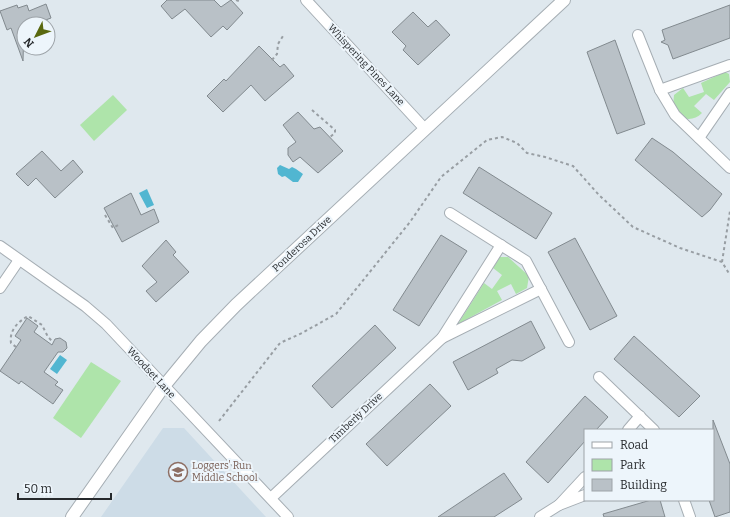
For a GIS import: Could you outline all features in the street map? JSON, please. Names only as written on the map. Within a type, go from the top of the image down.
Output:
[{"type":"street","name":"Whispering Pines Lane","points":[[306,0],[425,129]]},
{"type":"street","name":"Ponderosa Drive","points":[[72,517],[164,386],[201,341],[236,305],[564,0]]},
{"type":"street","points":[[638,35],[660,90],[675,115],[730,168]]},
{"type":"street","points":[[660,90],[730,66]]},
{"type":"street","points":[[699,138],[730,93]]},
{"type":"street","points":[[450,213],[526,261],[569,342]]},
{"type":"street","name":"Timberly Drive","points":[[270,498],[442,338],[501,245]]},
{"type":"street","name":"Woodset Lane","points":[[0,246],[106,324],[288,517]]},
{"type":"street","points":[[0,288],[20,260]]},
{"type":"street","name":"Timberly Drive","points":[[442,338],[541,289]]},
{"type":"street","points":[[599,378],[653,429]]},
{"type":"street","points":[[629,429],[640,416]]},
{"type":"street","points":[[559,505],[584,478]]},
{"type":"street","points":[[540,517],[559,505],[584,496]]},
{"type":"street","points":[[684,501],[690,517]]},
{"type":"path","points":[[272,60],[277,54],[278,44],[283,36]]},
{"type":"path","points":[[312,110],[335,130],[335,133],[330,137]]},
{"type":"path","points":[[218,421],[280,343],[302,333],[336,314],[410,222],[442,177],[486,140],[502,137],[517,143],[527,154],[545,157],[573,166],[599,195],[633,226],[680,248],[722,262],[730,275]]},
{"type":"path","points":[[722,262],[730,211]]},
{"type":"path","points":[[105,215],[113,228],[120,224]]},
{"type":"path","points":[[16,347],[12,343],[11,339],[18,321],[28,316],[36,323],[42,325],[48,337],[54,342]]},
{"type":"shaded area","name":"Loggers' Run Middle School","points":[[163,428],[184,428],[266,517],[101,517]]},
{"type":"green space","points":[[725,72],[729,74],[730,82],[714,100],[706,94],[694,106],[702,113],[693,118],[682,118],[673,107],[674,95],[683,88],[689,97],[704,92],[701,83]]},
{"type":"green space","points":[[113,95],[127,110],[94,141],[80,125]]},
{"type":"green space","points":[[500,257],[508,257],[529,276],[527,288],[516,294],[511,284],[497,291],[502,300],[458,324],[484,283],[492,289],[502,275],[493,268]]},
{"type":"green space","points":[[91,362],[121,381],[81,438],[53,418]]},
{"type":"water","points":[[280,165],[289,169],[292,167],[303,174],[298,182],[293,182],[285,176],[282,177],[278,174],[277,168]]},
{"type":"water","points":[[147,189],[154,205],[147,208],[139,193]]},
{"type":"water","points":[[60,355],[67,360],[57,374],[50,369]]},
{"type":"building","points":[[167,0],[214,0],[221,7],[231,0],[243,13],[227,30],[223,26],[211,37],[185,9],[172,19],[161,6]]},
{"type":"building","points":[[46,4],[50,16],[16,16],[16,42],[11,28],[7,30],[0,11],[17,5],[18,8],[27,5],[29,11]]},
{"type":"building","points":[[730,5],[730,38],[673,59],[668,45],[661,42],[665,40],[662,30]]},
{"type":"building","points":[[413,12],[428,27],[436,20],[450,35],[418,65],[403,50],[406,46],[392,32]]},
{"type":"building","points":[[615,40],[645,124],[617,134],[587,52]]},
{"type":"building","points":[[259,46],[280,67],[284,64],[294,76],[265,101],[251,85],[223,112],[207,96],[224,79],[226,81]]},
{"type":"building","points":[[298,112],[314,129],[320,127],[343,151],[318,173],[300,157],[293,162],[288,155],[288,148],[296,142],[283,125]]},
{"type":"building","points":[[652,138],[673,152],[722,194],[710,210],[702,217],[635,160]]},
{"type":"building","points":[[42,151],[61,171],[73,160],[83,172],[55,198],[36,178],[28,186],[16,174]]},
{"type":"building","points":[[479,167],[552,213],[536,239],[463,193]]},
{"type":"building","points":[[131,193],[141,215],[154,209],[159,222],[122,242],[104,208]]},
{"type":"building","points":[[441,235],[467,251],[419,326],[393,310]]},
{"type":"building","points":[[575,238],[617,316],[590,330],[548,252]]},
{"type":"building","points":[[166,240],[176,252],[173,255],[189,272],[156,302],[146,291],[157,282],[142,266]]},
{"type":"building","points":[[27,318],[38,326],[34,332],[52,345],[55,339],[60,338],[66,342],[67,348],[63,352],[58,352],[44,372],[58,382],[55,385],[63,390],[53,404],[21,381],[19,384],[0,371],[21,340],[15,336]]},
{"type":"building","points":[[531,321],[545,348],[522,361],[512,360],[496,369],[498,373],[468,390],[453,362]]},
{"type":"building","points":[[375,325],[396,348],[332,408],[312,386]]},
{"type":"building","points":[[634,336],[700,396],[679,417],[614,359]]},
{"type":"building","points":[[430,384],[451,406],[387,466],[366,444]]},
{"type":"building","points":[[585,396],[608,417],[597,429],[584,429],[584,442],[548,483],[526,462]]},
{"type":"building","points":[[713,420],[730,464],[730,512],[715,517],[709,501],[714,501]]},
{"type":"building","points":[[504,473],[522,499],[494,517],[438,517]]},
{"type":"building","points":[[648,501],[660,501],[665,517],[604,517],[603,514]]},
{"type":"place","name":"Loggers' Run Middle School","points":[[178,472]]}]
